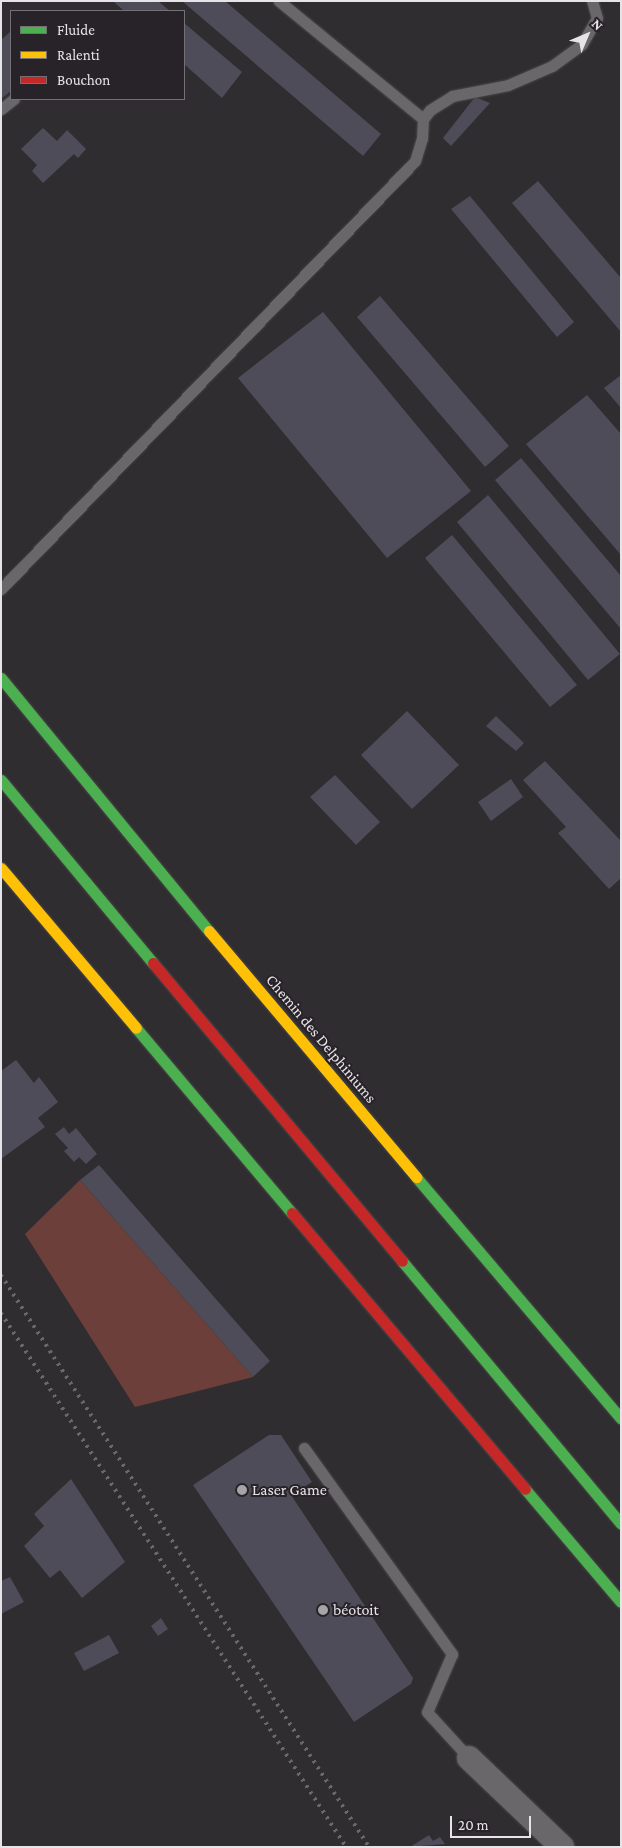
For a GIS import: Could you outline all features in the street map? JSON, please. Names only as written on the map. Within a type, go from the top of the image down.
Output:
[{"type":"main road","name":"Chemin des Delphiniums","points":[[1,678],[161,874],[621,1419]]},
{"type":"main road","points":[[1,780],[621,1524]]},
{"type":"main road","points":[[1,868],[621,1602]]},
{"type":"street","points":[[469,1758],[562,1847]]},
{"type":"lane","points":[[279,1],[423,120]]},
{"type":"lane","points":[[1,589],[415,161],[422,138],[423,120],[430,110],[452,96],[508,85],[552,66],[582,44],[597,18],[592,1]]},
{"type":"lane","points":[[1,109],[13,100]]},
{"type":"lane","points":[[304,1448],[452,1654],[427,1712],[469,1758]]},
{"type":"shaded area","points":[[80,1180],[253,1377],[135,1407],[25,1234]]},
{"type":"building","points":[[113,1],[158,1],[169,10],[123,10]]},
{"type":"building","points":[[182,1],[225,1],[381,134],[363,156]]},
{"type":"building","points":[[185,24],[242,72],[222,98],[185,65]]},
{"type":"building","points":[[10,32],[10,92],[1,99],[1,40]]},
{"type":"building","points":[[475,97],[490,103],[451,146],[443,138]]},
{"type":"building","points":[[43,128],[57,141],[67,130],[86,149],[78,158],[74,154],[43,183],[32,171],[37,165],[21,149]]},
{"type":"building","points":[[538,181],[621,278],[621,332],[512,203]]},
{"type":"building","points":[[470,196],[574,322],[557,337],[451,209]]},
{"type":"building","points":[[380,296],[509,446],[485,467],[357,317]]},
{"type":"building","points":[[323,312],[471,491],[387,558],[238,378]]},
{"type":"building","points":[[621,375],[621,408],[604,388]]},
{"type":"building","points":[[587,395],[621,434],[621,555],[526,444]]},
{"type":"building","points":[[521,458],[621,576],[621,629],[495,480]]},
{"type":"building","points":[[488,495],[620,654],[588,680],[457,522]]},
{"type":"building","points":[[452,535],[577,685],[550,707],[425,558]]},
{"type":"building","points":[[407,711],[459,765],[412,809],[361,755]]},
{"type":"building","points":[[496,716],[524,743],[516,751],[486,726]]},
{"type":"building","points":[[545,761],[621,841],[621,878],[609,889],[558,833],[566,827],[523,780]]},
{"type":"building","points":[[335,775],[380,822],[356,845],[310,797]]},
{"type":"building","points":[[511,779],[523,797],[491,821],[478,802]]},
{"type":"building","points":[[16,1060],[34,1083],[39,1077],[58,1102],[38,1118],[45,1127],[1,1159],[1,1071]]},
{"type":"building","points":[[64,1127],[69,1134],[76,1128],[97,1154],[86,1164],[79,1157],[74,1162],[64,1151],[68,1148],[55,1134]]},
{"type":"building","points":[[99,1165],[270,1361],[253,1377],[80,1180]]},
{"type":"building","name":"béotoit","points":[[269,1435],[281,1435],[312,1482],[291,1495],[413,1678],[411,1684],[354,1722],[193,1485]]},
{"type":"building","points":[[71,1479],[125,1562],[82,1598],[60,1570],[50,1578],[24,1546],[44,1526],[34,1514]]},
{"type":"building","points":[[10,1577],[24,1602],[1,1614],[1,1581]]},
{"type":"building","points":[[161,1618],[168,1629],[158,1636],[151,1626]]},
{"type":"building","points":[[109,1635],[119,1653],[84,1671],[74,1653]]},
{"type":"building","points":[[429,1835],[433,1841],[440,1837],[445,1844],[410,1847]]},
{"type":"railway","points":[[1,1275],[369,1847]]},
{"type":"railway","points":[[1,1313],[346,1847]]},
{"type":"traffic: fast","points":[[1,678],[209,931]]},
{"type":"traffic: fast","points":[[1,780],[153,963]]},
{"type":"traffic: fast","points":[[136,1028],[292,1213]]},
{"type":"traffic: fast","points":[[416,1177],[621,1419]]},
{"type":"traffic: fast","points":[[402,1261],[621,1524]]},
{"type":"traffic: fast","points":[[525,1489],[621,1602]]},
{"type":"traffic: slow","points":[[1,868],[136,1028]]},
{"type":"traffic: slow","points":[[209,931],[416,1177]]},
{"type":"traffic: jam","points":[[153,963],[402,1261]]},
{"type":"traffic: jam","points":[[292,1213],[525,1489]]},
{"type":"place","name":"Laser Game","points":[[242,1490]]},
{"type":"place","name":"béotoit","points":[[323,1610]]}]
